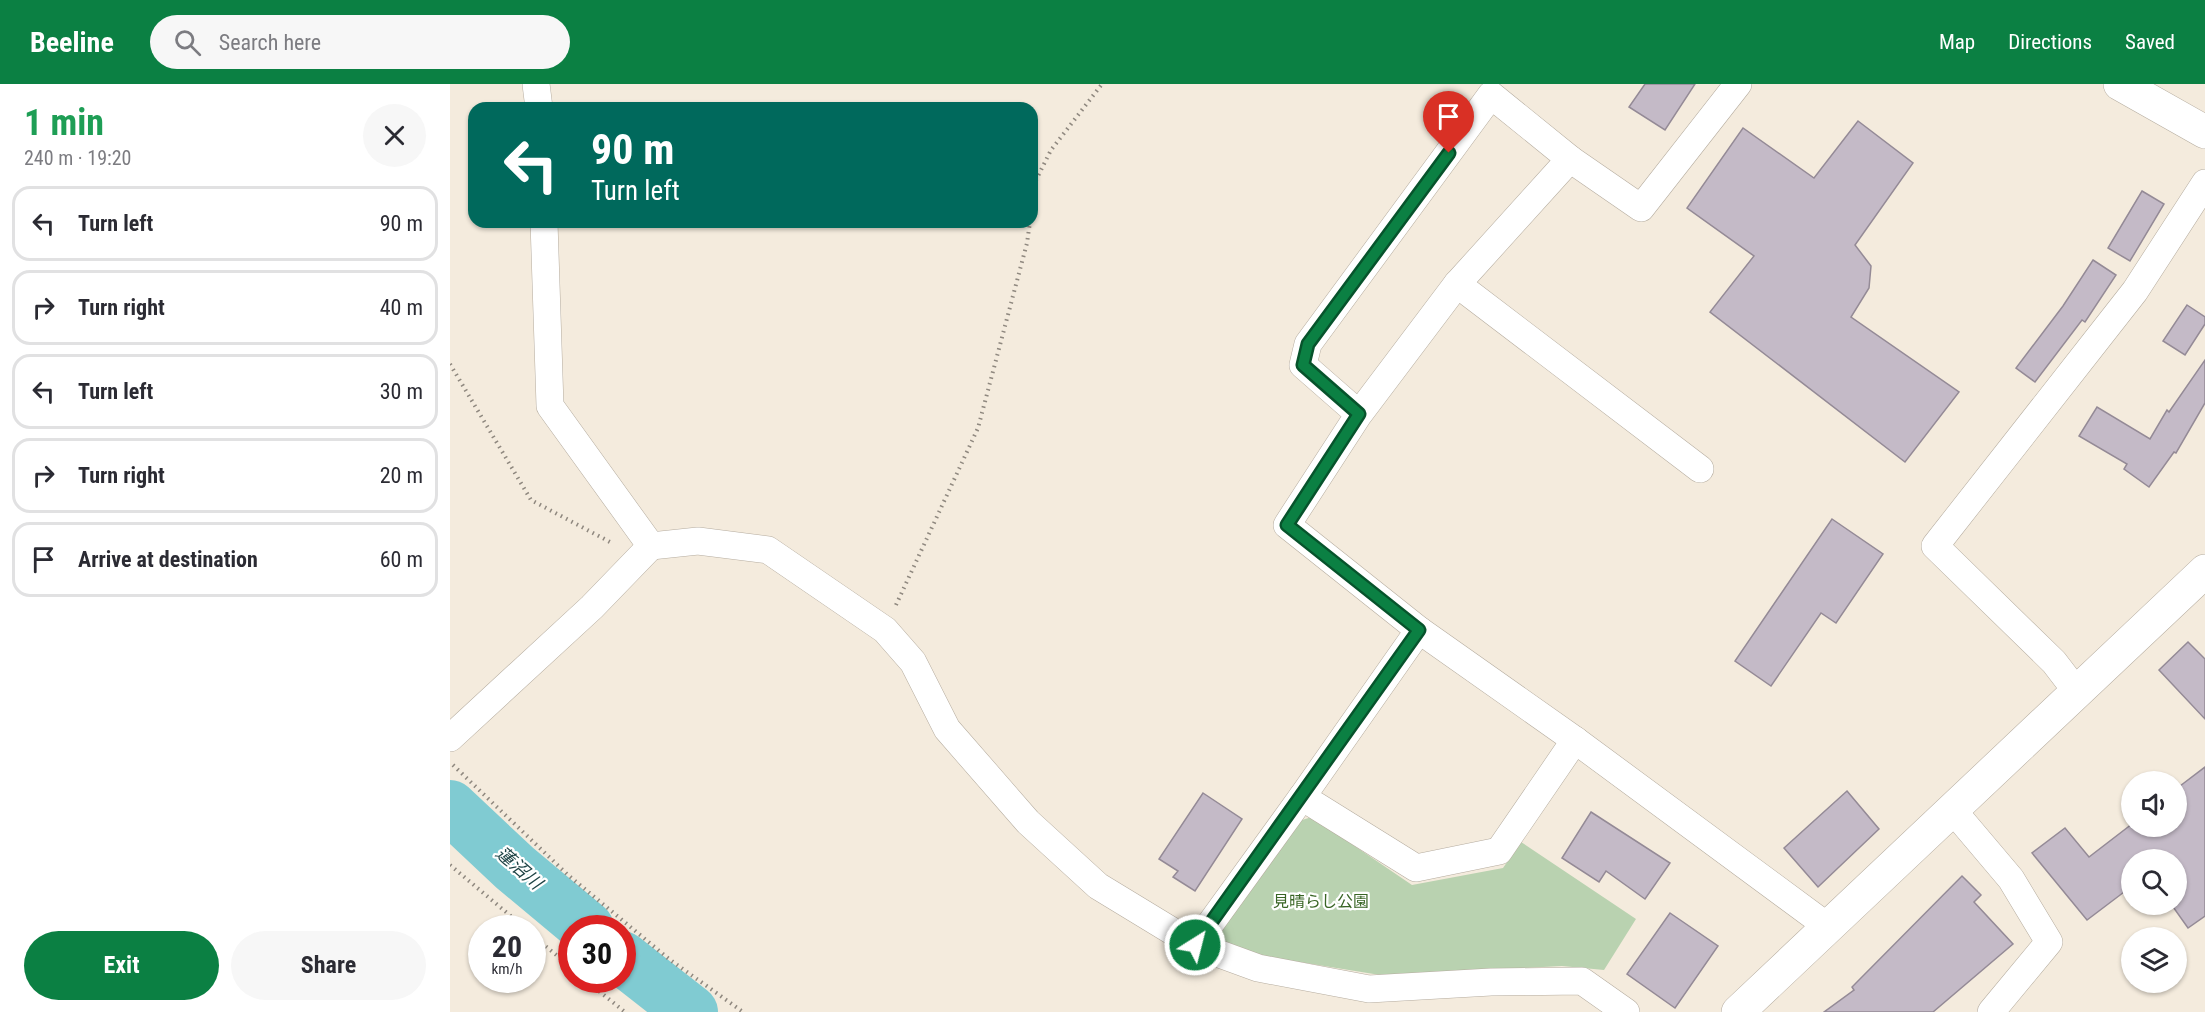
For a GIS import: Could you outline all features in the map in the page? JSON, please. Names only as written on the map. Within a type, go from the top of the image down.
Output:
[{"type":"street","points":[[536,84],[539,102]]},
{"type":"street","points":[[1359,414],[1303,365],[1308,344],[1491,95],[1570,159],[1641,208],[1738,84]]},
{"type":"street","points":[[2120,84],[2205,132]]},
{"type":"street","points":[[1570,159],[1457,284],[1359,414],[1287,525],[1419,630],[1575,740],[1827,926]]},
{"type":"street","points":[[2077,692],[2054,662],[1935,546],[2135,291],[2205,183]]},
{"type":"street","points":[[544,228],[550,406],[651,546]]},
{"type":"street","points":[[1457,284],[1700,469]]},
{"type":"street","points":[[450,738],[592,607],[651,546],[698,541],[768,550],[885,630],[913,662],[947,729],[1028,822],[1098,886],[1195,945],[1258,968],[1369,989],[1491,982],[1582,981],[1626,1012]]},
{"type":"street","points":[[1738,1012],[2205,571]]},
{"type":"street","points":[[1195,945],[1419,630]]},
{"type":"street","points":[[1302,797],[1416,868],[1499,851],[1575,740]]},
{"type":"street","points":[[1952,808],[2011,879],[2049,942],[1991,1012]]},
{"type":"path","points":[[1038,176],[1051,150],[1102,84]]},
{"type":"path","points":[[885,630],[978,428],[1029,228]]},
{"type":"path","points":[[450,364],[531,500],[616,545],[651,546]]},
{"type":"path","points":[[450,762],[568,875],[669,959],[742,1012]]},
{"type":"path","points":[[450,865],[510,915]]},
{"type":"path","points":[[546,947],[558,956]]},
{"type":"path","points":[[601,993],[625,1012]]},
{"type":"green space","name":"見晴らし公園","points":[[1312,817],[1412,885],[1503,868],[1521,842],[1636,919],[1604,970],[1562,966],[1380,975],[1268,957],[1221,942],[1219,932],[1302,820]]},
{"type":"building","points":[[1645,84],[1695,84],[1665,130],[1629,107]]},
{"type":"building","points":[[1858,121],[1913,163],[1855,245],[1871,266],[1869,288],[1851,317],[1959,392],[1905,462],[1710,312],[1754,256],[1687,208],[1743,128],[1814,178]]},
{"type":"building","points":[[2142,191],[2164,204],[2130,261],[2108,248]]},
{"type":"building","points":[[2093,260],[2116,275],[2085,322],[2082,320],[2035,382],[2016,368],[2063,306]]},
{"type":"building","points":[[2187,305],[2205,317],[2205,324],[2185,355],[2163,341]]},
{"type":"building","points":[[2205,360],[2205,403],[2176,453],[2174,452],[2149,487],[2124,469],[2127,464],[2079,436],[2097,407],[2150,439],[2167,410],[2169,412]]},
{"type":"building","points":[[1832,519],[1883,554],[1836,623],[1821,613],[1771,686],[1735,661]]},
{"type":"building","points":[[2188,642],[2205,659],[2205,719],[2159,670]]},
{"type":"building","points":[[2205,767],[2205,916],[2188,928],[2179,915],[2187,915],[2187,849],[2121,849],[2121,894],[2087,920],[2032,853],[2065,828],[2089,857],[2121,832],[2121,837],[2187,837],[2187,781]]},
{"type":"building","points":[[1847,791],[1879,829],[1818,887],[1784,848]]},
{"type":"building","points":[[1203,793],[1242,819],[1195,891],[1173,877],[1178,871],[1159,859]]},
{"type":"building","points":[[1591,812],[1670,863],[1645,899],[1606,871],[1599,882],[1562,858]]},
{"type":"building","points":[[1962,876],[1981,895],[1974,902],[2013,944],[1933,1012],[1824,1012],[1854,990],[1852,987]]},
{"type":"building","points":[[1670,913],[1718,946],[1675,1008],[1627,974]]},
{"type":"waterway","name":"蓮沼川","points":[[450,807],[515,868],[571,915]]},
{"type":"waterway","name":"蓮沼川","points":[[636,969],[691,1012]]},
{"type":"route","points":[[1195,945],[1419,630],[1287,525],[1359,414],[1303,365],[1308,344],[1449,153]]}]
